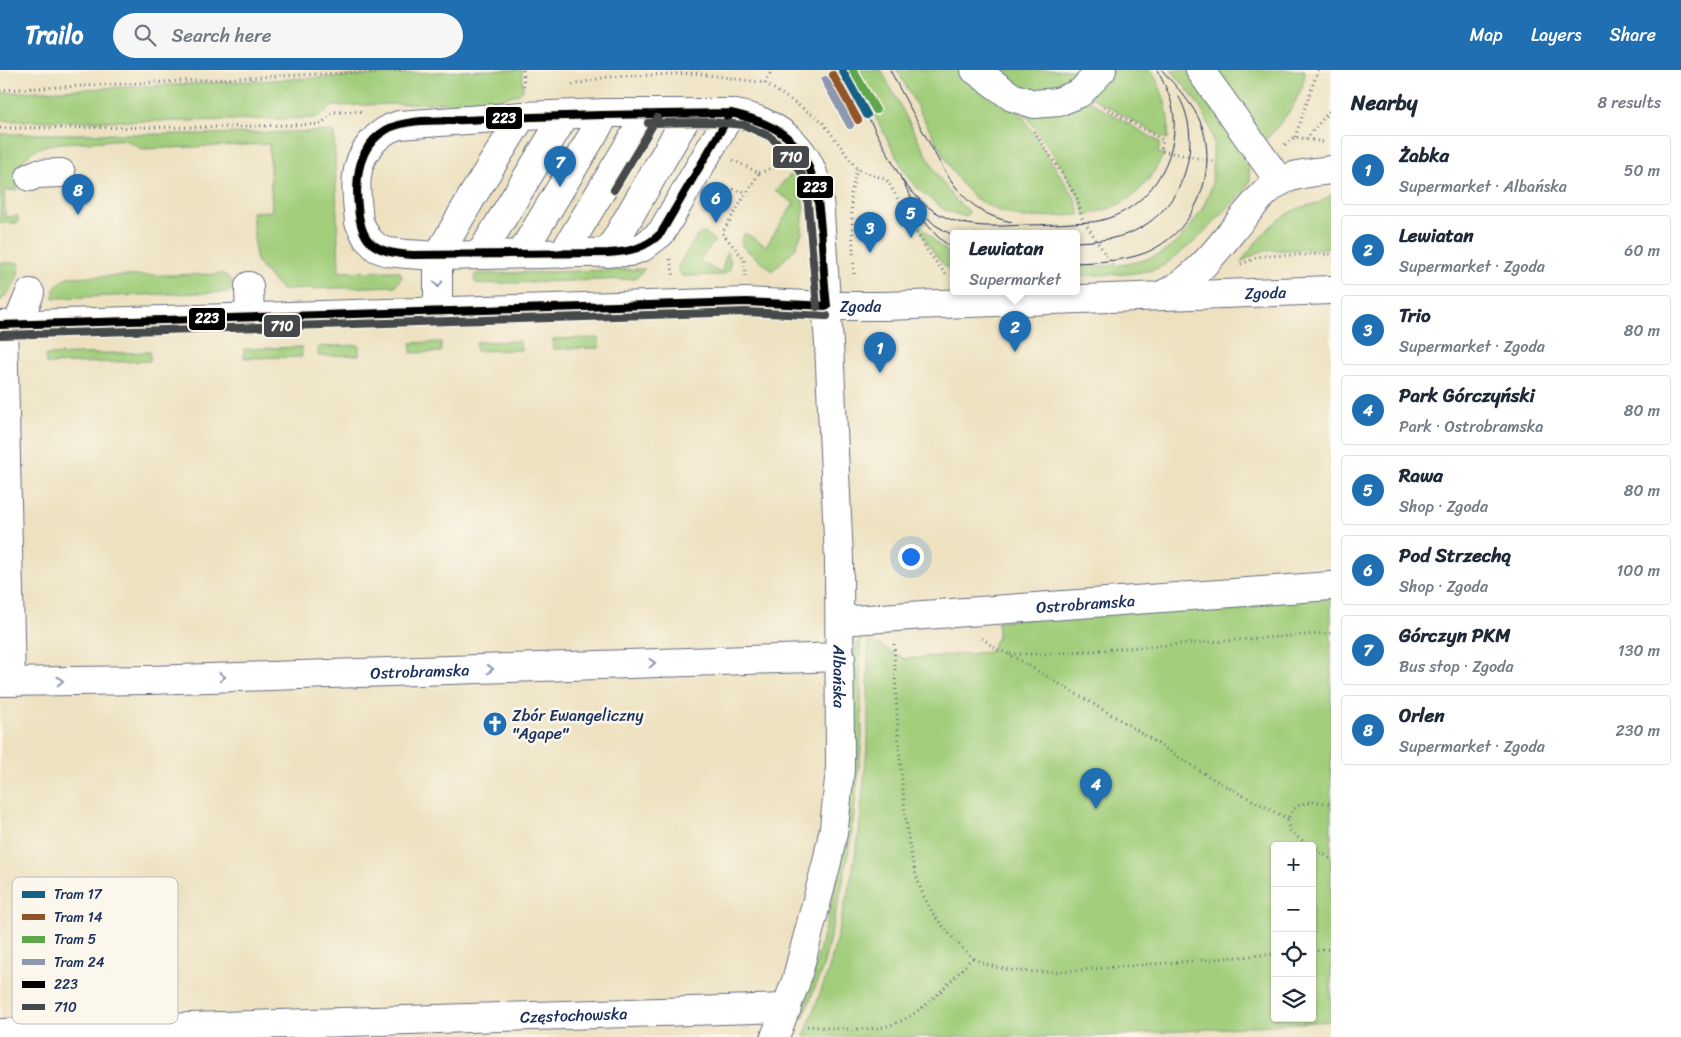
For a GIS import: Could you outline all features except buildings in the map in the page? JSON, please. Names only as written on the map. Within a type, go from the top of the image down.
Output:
[{"type":"street","points":[[974,70],[1012,97],[1034,104],[1058,102],[1080,93],[1102,70]]},
{"type":"street","points":[[1200,70],[1280,182]]},
{"type":"street","name":"Albańska","points":[[731,113],[669,220],[656,238],[635,250],[608,253],[438,256],[388,252],[371,243],[364,234],[359,222],[356,178],[361,160],[369,146],[383,132],[399,125],[523,107],[565,115],[606,113],[731,113],[755,118],[779,130],[797,147],[810,166],[819,199],[839,559],[841,657],[840,769],[834,828],[827,862],[805,950],[787,1008],[775,1037]]},
{"type":"street","points":[[438,312],[438,256],[523,107]]},
{"type":"street","points":[[521,254],[606,113]]},
{"type":"street","points":[[564,254],[648,113]]},
{"type":"street","points":[[608,253],[689,113]]},
{"type":"street","points":[[480,255],[565,115]]},
{"type":"street","points":[[1159,296],[1176,289],[1193,276],[1260,197],[1280,182],[1308,172],[1331,170]]},
{"type":"street","points":[[30,177],[36,174],[61,173]]},
{"type":"street","points":[[249,286],[250,318]]},
{"type":"street","name":"Zgoda","points":[[7,325],[746,302],[826,306],[894,306],[1331,290]]},
{"type":"street","points":[[6,682],[7,325],[30,293]]},
{"type":"street","name":"Ostrobramska","points":[[840,621],[1331,586]]},
{"type":"street","name":"Ostrobramska","points":[[6,682],[158,680],[841,657]]},
{"type":"street","name":"Częstochowska","points":[[0,1033],[787,1008]]},
{"type":"path","points":[[0,90],[401,70]]},
{"type":"path","points":[[523,70],[523,107]]},
{"type":"path","points":[[765,83],[772,70]]},
{"type":"path","points":[[1295,137],[1318,70]]},
{"type":"path","points":[[1080,93],[1163,140],[1161,151],[1213,161]]},
{"type":"path","points":[[1306,139],[1331,109]]},
{"type":"path","points":[[1034,130],[1077,197],[1082,218],[1113,266]]},
{"type":"path","points":[[854,274],[851,194],[857,169]]},
{"type":"path","points":[[1215,251],[1235,267],[1261,256],[1331,254]]},
{"type":"path","points":[[1009,654],[1057,654],[1331,633]]},
{"type":"path","points":[[979,636],[996,649],[1009,654],[1140,732],[1216,781],[1288,819]]},
{"type":"path","points":[[894,642],[902,782],[907,829],[914,863],[930,909],[942,927],[963,949],[988,965],[1027,972],[1056,972],[1271,954]]},
{"type":"path","points":[[1306,842],[1289,828],[1288,819],[1297,806],[1305,802],[1331,804]]},
{"type":"path","points":[[1316,849],[1331,859]]},
{"type":"path","points":[[1316,951],[1331,949]]},
{"type":"path","points":[[787,1008],[805,1026],[843,1029],[888,1026],[904,1019],[936,996],[973,957]]},
{"type":"green space","points":[[483,70],[522,70],[523,90],[519,94],[490,101],[332,106],[323,115],[314,118],[186,121],[0,121],[0,93]]},
{"type":"green space","points":[[850,70],[881,70],[939,178],[956,201],[969,211],[966,217],[944,210],[917,188],[905,172]]},
{"type":"green space","points":[[897,70],[1151,70],[1165,103],[1168,120],[1168,139],[1091,97],[1089,101],[1160,142],[1158,153],[1164,154],[1149,179],[1133,196],[1113,207],[1085,215],[1067,176],[1023,111],[1019,111],[1075,198],[1080,215],[1024,218],[997,210],[975,198],[963,186],[952,170]]},
{"type":"green space","points":[[1171,70],[1194,70],[1255,162],[1248,164],[1250,180],[1244,192],[1195,241],[1163,266],[1153,270],[1128,274],[1080,276],[1080,267],[1126,264],[1155,256],[1174,244],[1191,226],[1198,215],[1209,193],[1212,181],[1213,141],[1207,121],[1197,103]]},
{"type":"green space","points":[[1210,70],[1305,70],[1301,90],[1296,100],[1263,143]]},
{"type":"green space","points":[[334,131],[339,272],[397,271],[400,272],[402,277],[395,286],[282,290],[258,264],[256,260],[252,212],[272,211],[269,144],[141,149],[127,141],[119,140],[49,145],[39,148],[23,162],[17,190],[4,191],[5,217],[18,216],[18,223],[0,223],[0,134],[201,134]]},
{"type":"green space","points":[[793,172],[804,204],[802,232],[795,249],[772,271],[743,247],[741,240],[745,233],[766,246],[794,203],[775,191]]},
{"type":"green space","points":[[1331,194],[1331,248],[1261,251],[1241,262],[1265,232],[1279,220],[1287,214],[1321,201]]},
{"type":"green space","points":[[909,209],[935,241],[950,254],[950,270],[940,260],[923,236]]},
{"type":"green space","points":[[703,233],[715,241],[699,261],[721,273],[727,252],[730,259],[730,269],[723,275],[682,276],[678,269],[679,265],[697,236]]},
{"type":"green space","points":[[0,263],[19,263],[19,269],[14,284],[0,301]]},
{"type":"green space","points":[[645,269],[637,277],[631,279],[478,284],[474,281],[475,274]]},
{"type":"green space","points":[[222,274],[232,284],[229,292],[54,298],[53,294],[57,286],[68,277]]},
{"type":"green space","points":[[599,338],[599,348],[553,349],[553,339]]},
{"type":"green space","points":[[520,341],[521,350],[476,351],[476,342]]},
{"type":"green space","points":[[441,342],[441,352],[411,353],[411,343]]},
{"type":"green space","points":[[359,345],[359,355],[318,356],[318,347]]},
{"type":"green space","points":[[301,347],[302,357],[244,358],[244,349]]},
{"type":"green space","points":[[150,352],[150,361],[46,364],[46,355]]},
{"type":"green space","points":[[1331,595],[1331,1021],[1316,1022],[1091,1037],[804,1037],[829,969],[851,879],[859,833],[868,738],[868,642],[877,644],[905,659],[989,652],[998,637],[998,621]]},
{"type":"green space","points":[[860,640],[862,738],[852,831],[844,877],[823,967],[803,1018],[797,1016],[809,987],[828,918],[846,824],[854,754],[853,657],[855,648]]},
{"type":"tram line","name":"17","points":[[842,70],[867,115]]},
{"type":"tram line","name":"5","points":[[853,70],[876,110]]},
{"type":"tram line","points":[[890,70],[941,164],[958,190],[968,201],[981,210],[1012,222]]},
{"type":"tram line","points":[[901,179],[916,196],[934,211],[947,218],[966,224],[996,226],[1090,222],[1120,214],[1149,191],[1160,176],[1168,160],[1173,142],[1172,105],[1166,87],[1157,70]]},
{"type":"tram line","points":[[1080,263],[1102,262],[1145,253],[1162,244],[1177,232],[1189,217],[1198,201],[1204,183],[1207,164],[1202,126],[1190,103],[1162,70]]},
{"type":"tram line","name":"14","points":[[833,75],[858,120]]},
{"type":"tram line","name":"24","points":[[825,80],[850,125]]},
{"type":"tram line","points":[[1080,242],[1110,239],[1134,231],[1157,216],[1170,202],[1186,169],[1189,151],[1190,132],[1186,114],[1179,97]]},
{"type":"tram line","points":[[867,115],[924,221],[938,237],[950,247]]},
{"type":"tram line","points":[[928,218],[935,225],[950,234]]},
{"type":"transit line","name":"223","points":[[731,113],[774,128],[789,139],[801,152],[809,167],[819,206],[827,306]]},
{"type":"transit line","name":"223","points":[[731,113],[661,233],[637,248],[623,252],[608,253],[408,255],[391,252],[375,246],[364,234],[361,226],[357,196],[360,164],[369,145],[386,130],[394,126],[435,120],[731,113]]},
{"type":"transit line","name":"710","points":[[614,190],[657,118]]},
{"type":"transit line","name":"710","points":[[648,123],[712,122],[744,125],[769,136],[788,152],[802,174],[807,193],[817,307]]},
{"type":"transit line","name":"223","points":[[0,325],[746,302],[827,306]]},
{"type":"transit line","name":"710","points":[[0,335],[746,312],[827,316]]},
{"type":"place","name":"Górczyn PKM","points":[[560,187]]},
{"type":"place","name":"Orlen","points":[[78,215]]},
{"type":"place","name":"Pod Strzechą","points":[[716,223]]},
{"type":"place","name":"Rawa","points":[[911,238]]},
{"type":"place","name":"Trio","points":[[870,253]]},
{"type":"place","name":"Lewiatan","points":[[1015,352]]},
{"type":"place","name":"Żabka","points":[[880,373]]},
{"type":"place","name":"Zbór Ewangeliczny \"Agape\"","points":[[495,724]]},
{"type":"place","name":"Park Górczyński","points":[[1096,809]]}]
